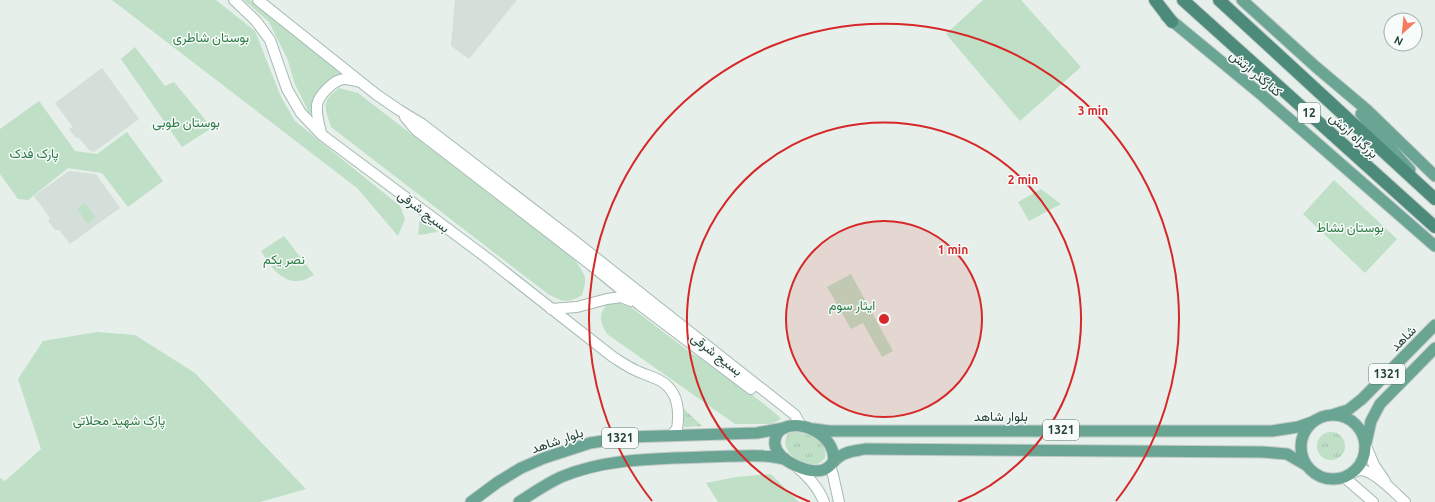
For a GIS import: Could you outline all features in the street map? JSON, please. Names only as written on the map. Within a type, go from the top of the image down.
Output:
[{"type":"highway","points":[[1155,0],[1172,22]]},
{"type":"highway","name":"بزرگراه ارتش","points":[[1183,0],[1435,227]]},
{"type":"highway","name":"بزرگراه ارتش","points":[[1219,0],[1434,199]]},
{"type":"main road","name":"بسیج شرقی","points":[[234,0],[256,21],[270,40],[287,89],[301,113],[322,135],[419,207],[613,357],[635,371],[660,380],[671,391],[678,403],[677,429],[671,435]]},
{"type":"main road","name":"بسیج شرقی","points":[[258,0],[399,110],[416,130],[593,261],[710,353]]},
{"type":"main road","name":"کنارگذر ارتش","points":[[1150,0],[1172,22],[1263,96],[1435,246]]},
{"type":"main road","points":[[1242,0],[1316,67],[1367,110],[1435,176]]},
{"type":"main road","points":[[1316,67],[1374,128],[1434,199]]},
{"type":"main road","points":[[322,135],[318,120],[317,104],[324,92],[334,82],[344,79],[362,82]]},
{"type":"main road","name":"بسیج شرقی","points":[[593,261],[640,305],[710,353],[795,415],[797,427]]},
{"type":"main road","points":[[551,309],[577,307],[606,299],[621,297],[640,305]]},
{"type":"main road","name":"شاهد","points":[[1334,414],[1348,410],[1362,400],[1435,325]]},
{"type":"main road","name":"1321","points":[[1366,446],[1371,421],[1380,404],[1435,348]]},
{"type":"main road","points":[[1394,492],[1374,465],[1362,432],[1351,419],[1334,414],[1324,415],[1312,422],[1305,429],[1301,443],[1302,457],[1306,466],[1313,473],[1332,479],[1360,470],[1367,471],[1405,502]]},
{"type":"main road","name":"بلوار شاهد","points":[[471,502],[504,478],[521,468],[544,458],[590,443],[629,437],[757,433],[797,427],[829,431],[1272,431],[1298,427],[1312,422]]},
{"type":"main road","points":[[824,502],[821,494],[811,480],[777,450],[775,443],[779,430],[797,427],[826,439],[834,454],[832,464],[833,475],[839,502]]},
{"type":"main road","points":[[1348,475],[1360,465],[1366,446]]},
{"type":"main road","name":"1321","points":[[832,464],[846,452],[865,449],[1280,452],[1287,454],[1306,466]]},
{"type":"main road","name":"1321","points":[[519,502],[538,489],[561,478],[604,464],[638,460],[750,456],[765,456],[790,462]]},
{"type":"main road","points":[[790,462],[806,470],[815,471],[821,471],[832,464]]},
{"type":"main road","points":[[1348,475],[1373,502]]},
{"type":"shaded area","points":[[455,0],[517,0],[469,59],[451,46]]},
{"type":"shaded area","points":[[102,68],[139,119],[94,152],[90,151],[79,138],[76,138],[69,129],[73,127],[55,103]]},
{"type":"shaded area","points":[[69,171],[96,174],[120,208],[70,244],[59,230],[55,230],[48,221],[50,218],[34,196]]},
{"type":"green space","name":"بوستان شاطری","points":[[112,0],[216,0],[255,31],[281,97],[295,121],[400,206],[405,219],[398,236],[357,188]]},
{"type":"green space","points":[[244,0],[250,0],[344,73],[329,81],[314,113],[309,113],[295,84],[287,58],[269,22]]},
{"type":"green space","points":[[983,0],[1021,0],[1081,67],[1020,121],[946,34]]},
{"type":"green space","name":"بوستان طوبی","points":[[135,47],[165,86],[174,82],[212,128],[182,147],[121,59]]},
{"type":"green space","points":[[339,88],[358,93],[575,260],[585,280],[582,295],[572,300],[565,301],[548,294],[331,127],[326,105],[329,97]]},
{"type":"green space","name":"پارک فدک","points":[[39,101],[75,151],[97,154],[127,132],[163,181],[128,207],[102,173],[68,168],[28,200],[18,199],[0,174],[0,129]]},
{"type":"green space","name":"بوستان نشاط","points":[[1334,180],[1397,239],[1365,273],[1303,214]]},
{"type":"green space","points":[[1041,189],[1061,204],[1029,221],[1018,202]]},
{"type":"green space","points":[[85,203],[96,218],[88,224],[77,209]]},
{"type":"green space","points":[[420,216],[438,232],[418,235]]},
{"type":"green space","name":"نصر یکم","points":[[284,236],[314,275],[303,280],[293,281],[281,276],[272,267],[261,251]]},
{"type":"green space","name":"ایثار سوم","points":[[851,274],[893,351],[882,357],[863,323],[851,329],[827,287]]},
{"type":"green space","points":[[618,302],[628,305],[691,353],[715,366],[781,419],[772,424],[735,424],[607,334],[601,319],[602,312],[607,304]]},
{"type":"green space","name":"پارک شهید محلاتی","points":[[97,332],[135,335],[195,373],[306,489],[260,502],[0,502],[0,478],[5,481],[41,449],[18,379],[43,341]]},
{"type":"green space","points":[[684,409],[702,426],[684,427]]},
{"type":"green space","points":[[799,432],[816,439],[824,447],[825,458],[818,464],[811,464],[804,463],[792,456],[788,451],[785,440],[788,434]]},
{"type":"green space","points":[[1331,432],[1341,436],[1345,446],[1341,456],[1331,460],[1321,456],[1317,446],[1321,436]]},
{"type":"green space","points":[[771,474],[799,502],[718,502],[706,483],[736,477]]}]
